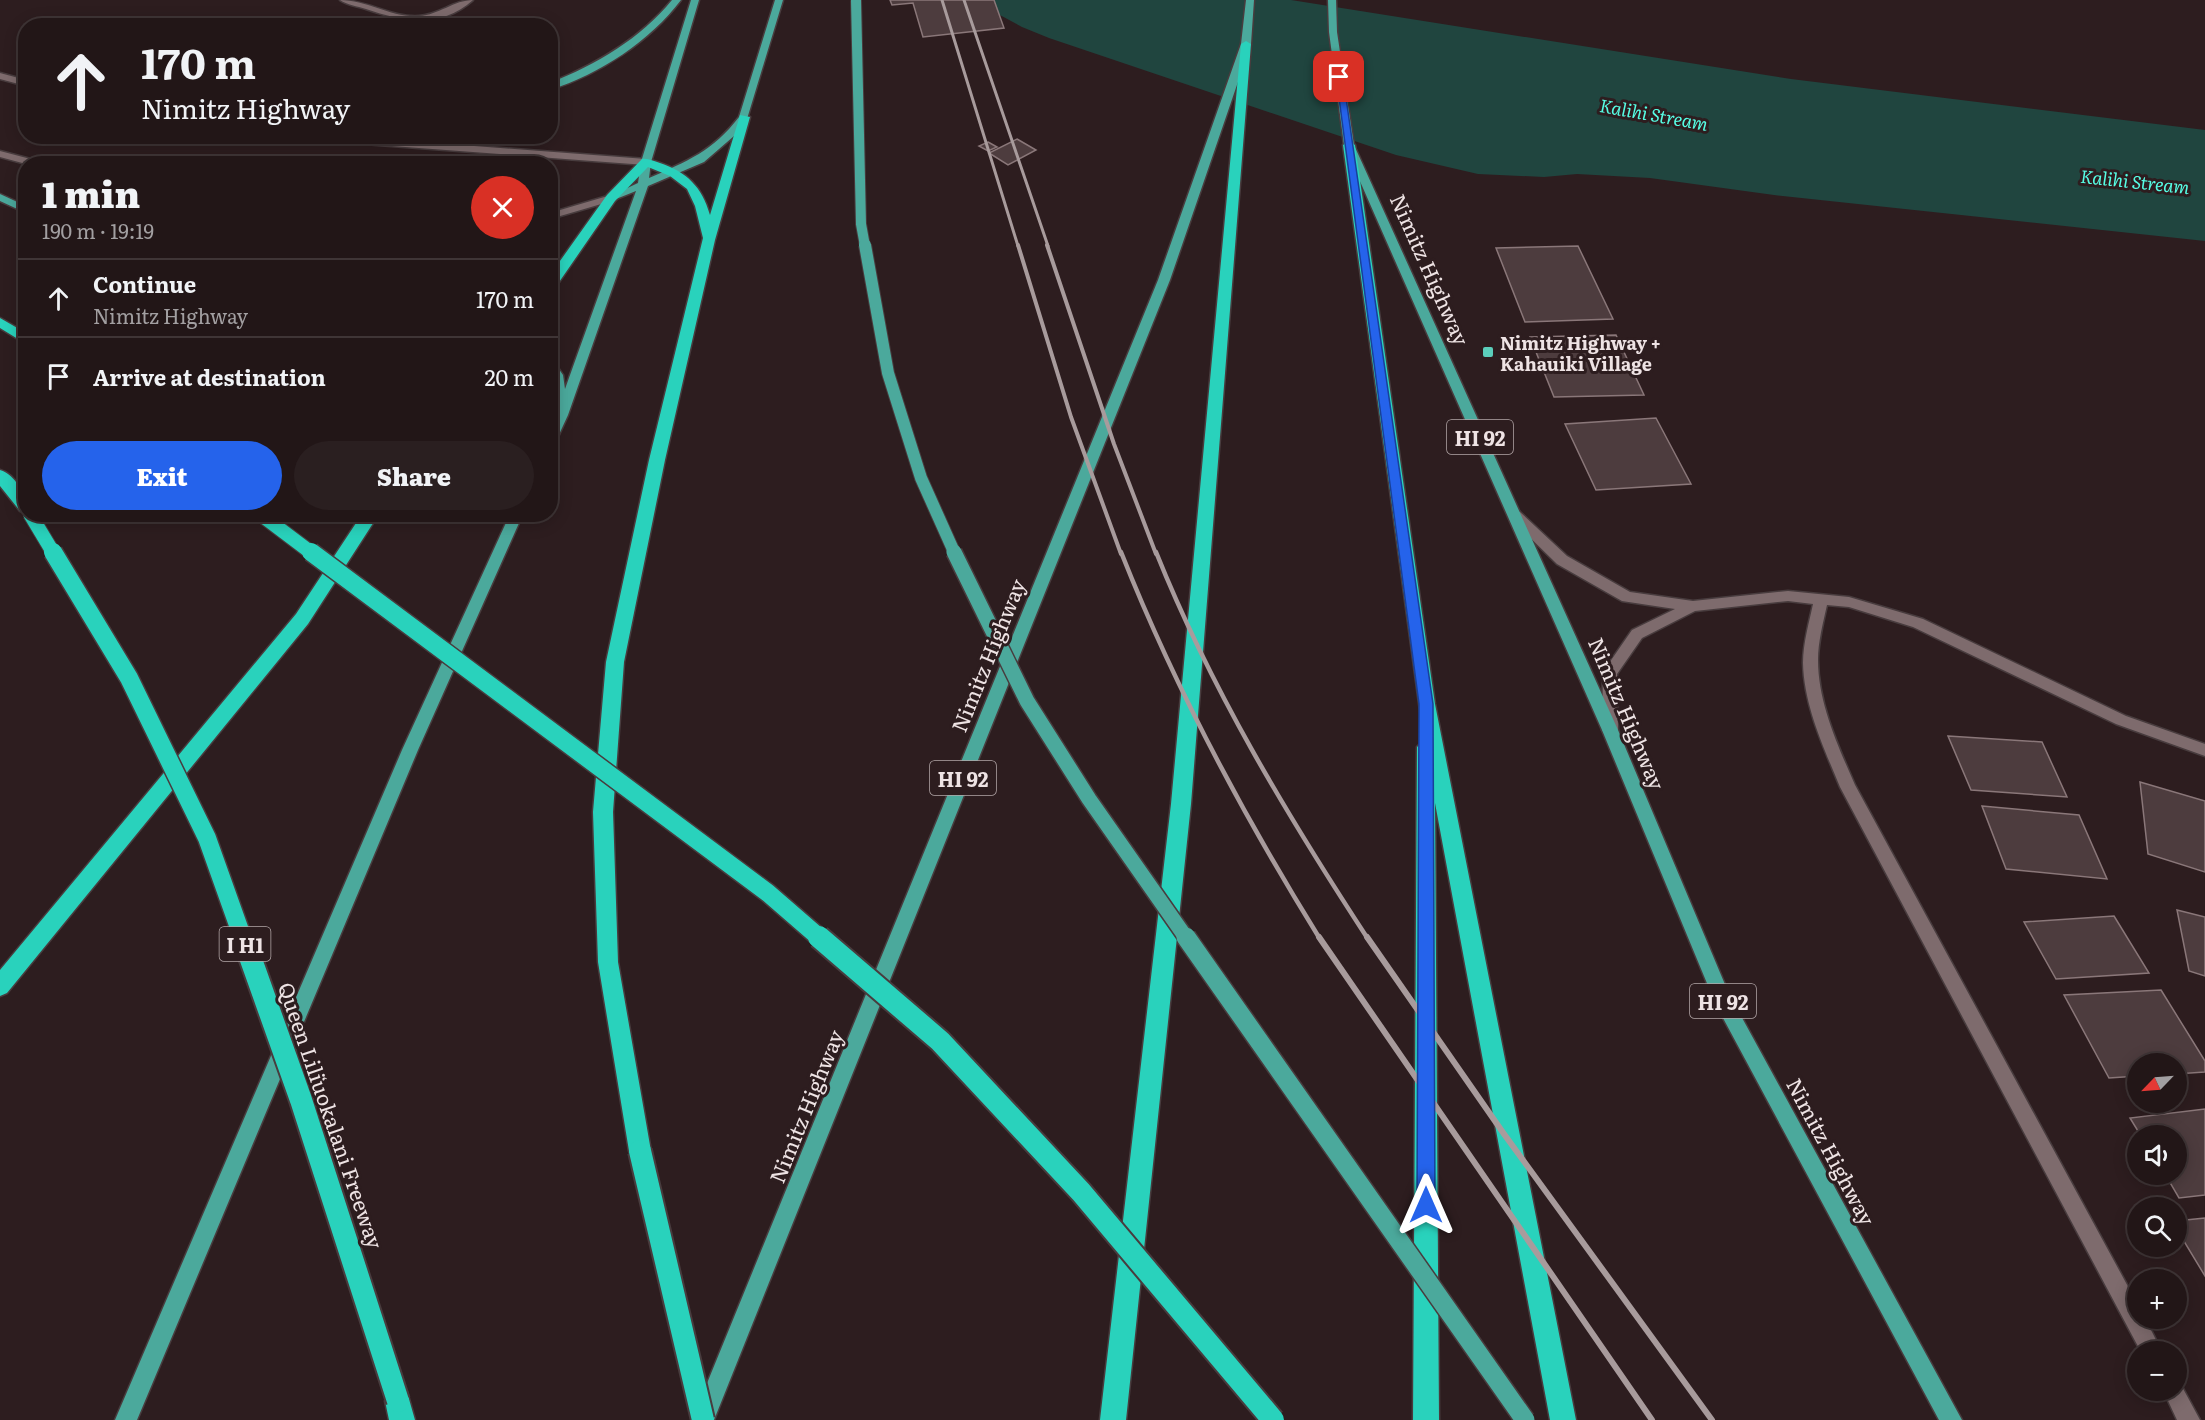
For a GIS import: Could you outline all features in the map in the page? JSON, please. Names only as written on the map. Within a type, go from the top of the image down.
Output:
[{"type":"highway","points":[[1113,1420],[1181,804],[1221,355],[1236,137],[1246,45]]},
{"type":"highway","points":[[703,1420],[639,1151],[608,962],[603,812],[615,662],[657,460],[709,240],[744,117]]},
{"type":"highway","points":[[1349,145],[1426,704],[1563,1420]]},
{"type":"highway","points":[[558,274],[611,198],[646,162],[676,172],[691,184],[702,205],[709,240]]},
{"type":"highway","points":[[0,322],[18,334]]},
{"type":"highway","points":[[0,475],[18,497]]},
{"type":"highway","name":"Queen Liliʻuokalani Freeway","points":[[35,522],[129,678],[207,838],[301,1100],[402,1420]]},
{"type":"highway","points":[[271,522],[768,893],[940,1041],[1081,1192],[1258,1399],[1273,1420]]},
{"type":"highway","points":[[0,986],[302,619],[366,522]]},
{"type":"highway","points":[[1426,704],[1426,1420]]},
{"type":"main road","points":[[558,83],[608,59],[667,13],[677,0]]},
{"type":"main road","points":[[558,424],[643,186],[646,162],[694,0]]},
{"type":"main road","points":[[611,198],[700,160],[731,134],[744,117],[778,0]]},
{"type":"main road","points":[[856,0],[861,224],[888,373],[921,478],[966,579],[1028,701],[1089,800],[1525,1420]]},
{"type":"main road","name":"Nimitz Highway","points":[[703,1420],[1159,291],[1246,45],[1250,0]]},
{"type":"main road","name":"Nimitz Highway","points":[[1332,0],[1333,32],[1349,145],[1610,730],[1722,999],[1951,1420]]},
{"type":"main road","points":[[0,197],[18,206]]},
{"type":"main road","points":[[558,383],[562,415]]},
{"type":"main road","points":[[126,1420],[410,750],[513,522]]},
{"type":"street","points":[[344,0],[374,8],[394,18]]},
{"type":"street","points":[[421,18],[445,13],[469,0]]},
{"type":"street","points":[[0,76],[18,81]]},
{"type":"street","points":[[404,144],[646,162]]},
{"type":"street","points":[[0,154],[18,159]]},
{"type":"street","points":[[558,214],[611,198]]},
{"type":"street","points":[[1515,515],[1563,560],[1627,597],[1693,606],[1788,596],[1848,602],[1918,623],[2121,720],[2205,750]]},
{"type":"street","points":[[1821,599],[1812,638],[1811,671],[1819,710],[1844,777],[2146,1341]]},
{"type":"street","points":[[1610,730],[1610,673],[1637,634],[1693,606]]},
{"type":"street","points":[[2178,1401],[2188,1420]]},
{"type":"water","name":"Kalihi Stream","points":[[972,0],[1291,0],[1791,79],[2205,130],[2205,241],[1774,195],[1650,178],[1577,174],[1544,177],[1478,174],[1396,155],[1049,38],[1022,27]]},
{"type":"building","points":[[890,0],[994,0],[1004,28],[923,37],[913,3],[892,5]]},
{"type":"building","points":[[1017,139],[1036,150],[1008,165],[989,153]]},
{"type":"building","points":[[988,142],[997,147],[988,151],[979,146]]},
{"type":"building","points":[[1578,246],[1613,319],[1525,322],[1496,248]]},
{"type":"building","points":[[1616,335],[1644,395],[1554,397],[1530,337]]},
{"type":"building","points":[[1656,418],[1691,484],[1596,490],[1565,424]]},
{"type":"building","points":[[1948,736],[2042,742],[2067,797],[1971,790]]},
{"type":"building","points":[[2140,782],[2205,801],[2205,872],[2148,854]]},
{"type":"building","points":[[1982,806],[2079,815],[2107,879],[2006,869]]},
{"type":"building","points":[[2177,910],[2205,917],[2205,976],[2189,971]]},
{"type":"building","points":[[2114,916],[2149,973],[2056,979],[2024,922]]},
{"type":"building","points":[[2161,990],[2205,1061],[2205,1072],[2187,1073],[2187,1053],[2127,1053],[2127,1077],[2109,1078],[2064,995]]},
{"type":"building","points":[[2205,1109],[2205,1195],[2178,1197],[2171,1185],[2187,1185],[2187,1125],[2134,1125],[2130,1118],[2187,1113]]},
{"type":"building","points":[[2205,1218],[2205,1276],[2187,1246],[2187,1220]]},
{"type":"railway","points":[[942,0],[1018,246]]},
{"type":"railway","points":[[964,0],[1048,246]]},
{"type":"railway","points":[[1018,245],[1071,417],[1121,554]]},
{"type":"railway","points":[[1047,245],[1114,444],[1156,554]]},
{"type":"railway","points":[[1121,552],[1187,702],[1237,798],[1320,939]]},
{"type":"railway","points":[[1156,552],[1201,653],[1252,750],[1308,845],[1368,939]]},
{"type":"railway","points":[[1319,937],[1652,1420]]},
{"type":"railway","points":[[1367,937],[1504,1134],[1712,1420]]},
{"type":"place","name":"Nimitz Highway + Kahauiki Village","points":[[1488,352]]},
{"type":"route","points":[[1339,77],[1426,704],[1426,1205]]}]
